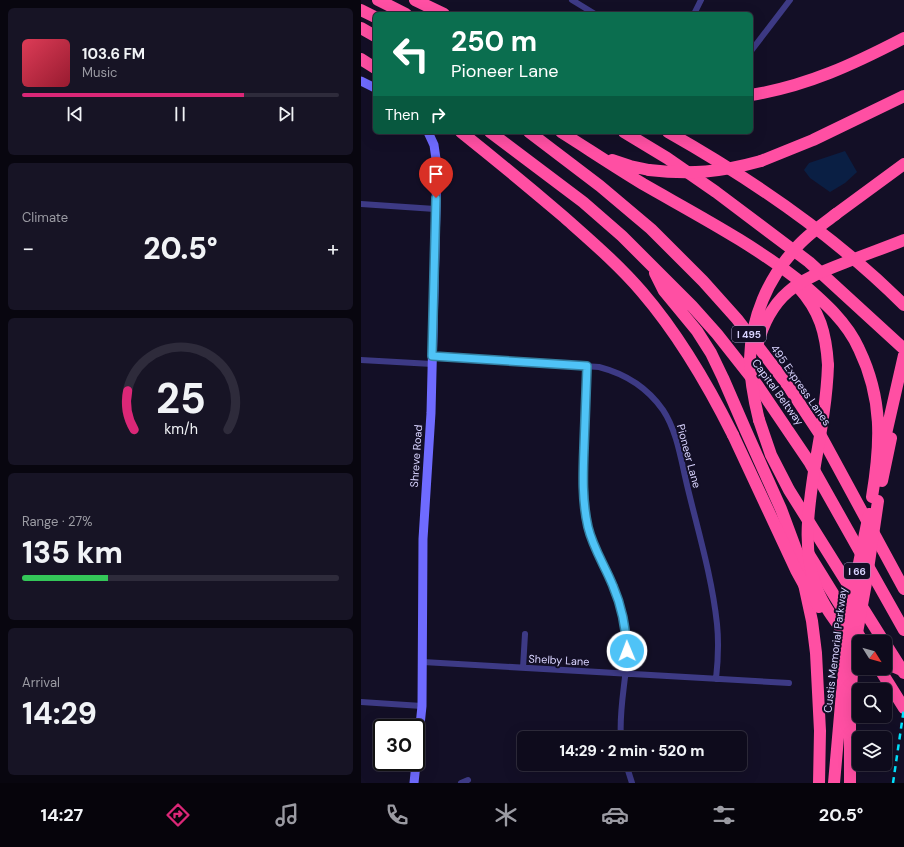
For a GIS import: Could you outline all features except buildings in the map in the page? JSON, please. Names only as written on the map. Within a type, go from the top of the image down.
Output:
[{"type":"highway","points":[[378,0],[402,12]]},
{"type":"highway","points":[[415,0],[440,12]]},
{"type":"highway","points":[[361,10],[373,16]]},
{"type":"highway","points":[[361,28],[373,35]]},
{"type":"highway","points":[[753,95],[792,86],[827,75],[865,59],[904,38]]},
{"type":"highway","points":[[361,50],[373,57]]},
{"type":"highway","points":[[361,59],[373,67]]},
{"type":"highway","points":[[565,134],[615,161],[649,170],[672,173],[718,171],[741,167],[761,161],[813,140],[904,96]]},
{"type":"highway","points":[[464,134],[514,174],[615,263],[642,292],[669,327],[696,366],[718,404],[796,570],[807,590],[819,608],[852,646]]},
{"type":"highway","name":"Capital Beltway","points":[[493,134],[583,202],[622,236],[692,306],[717,334],[758,386],[810,463],[904,630]]},
{"type":"highway","name":"495 Express Lanes","points":[[532,134],[600,186],[651,229],[703,281],[737,319],[786,383],[817,430],[904,589]]},
{"type":"highway","points":[[565,134],[623,172],[745,242],[772,261],[829,307],[846,326],[859,348],[876,398],[878,454],[875,499]]},
{"type":"highway","points":[[626,134],[667,158],[809,262],[904,349]]},
{"type":"highway","points":[[672,134],[746,179],[808,222],[862,266],[904,304]]},
{"type":"highway","points":[[881,635],[789,490],[776,466],[766,443],[752,391],[751,346],[759,310],[766,292],[774,276],[796,247],[836,214],[904,164]]},
{"type":"highway","points":[[752,391],[753,370],[760,337],[774,308],[787,292],[809,277],[904,240]]},
{"type":"highway","points":[[772,261],[802,291],[815,311],[823,329],[827,347],[828,365],[825,402],[809,512],[809,559],[815,583],[824,603],[852,646],[850,783]]},
{"type":"highway","points":[[650,263],[664,291],[697,331],[711,353],[774,493],[797,552],[812,622],[819,681],[819,783]]},
{"type":"highway","name":"I 66","points":[[875,499],[902,380],[904,355]]},
{"type":"highway","points":[[774,493],[859,635]]},
{"type":"highway","name":"Custis Memorial Parkway","points":[[853,635],[857,573],[875,499]]},
{"type":"highway","name":"Custis Memorial Parkway","points":[[834,783],[852,646]]},
{"type":"highway","points":[[892,653],[904,672]]},
{"type":"highway","points":[[892,666],[904,672]]},
{"type":"highway","points":[[883,675],[904,708]]},
{"type":"highway","points":[[840,783],[845,735],[850,708]]},
{"type":"main road","points":[[361,81],[373,87]]},
{"type":"main road","name":"Shreve Road","points":[[414,783],[421,706],[423,662],[423,539],[431,413],[436,156],[434,145],[429,134]]},
{"type":"street","points":[[572,0],[592,12]]},
{"type":"street","points":[[695,12],[701,0]]},
{"type":"street","points":[[753,48],[790,0]]},
{"type":"street","points":[[361,204],[435,209]]},
{"type":"street","name":"Pioneer Lane","points":[[361,360],[432,360],[587,366],[612,370],[636,382],[647,391],[656,400],[670,423],[675,436],[712,589],[717,625],[717,679]]},
{"type":"street","points":[[587,366],[583,478],[585,509],[594,548],[613,586],[626,631],[621,731]]},
{"type":"street","points":[[523,668],[525,634]]},
{"type":"street","name":"Shelby Lane","points":[[423,662],[789,683]]},
{"type":"street","points":[[361,702],[421,706]]},
{"type":"street","points":[[628,771],[632,783]]},
{"type":"street","points":[[461,783],[468,780]]},
{"type":"water","points":[[845,151],[857,172],[845,183],[830,192],[810,178],[804,170],[809,163]]},
{"type":"railway","points":[[893,783],[904,708]]},
{"type":"route","points":[[436,198],[432,356],[587,366],[583,478],[585,509],[594,548],[608,575],[619,602],[625,624],[627,651]]}]
